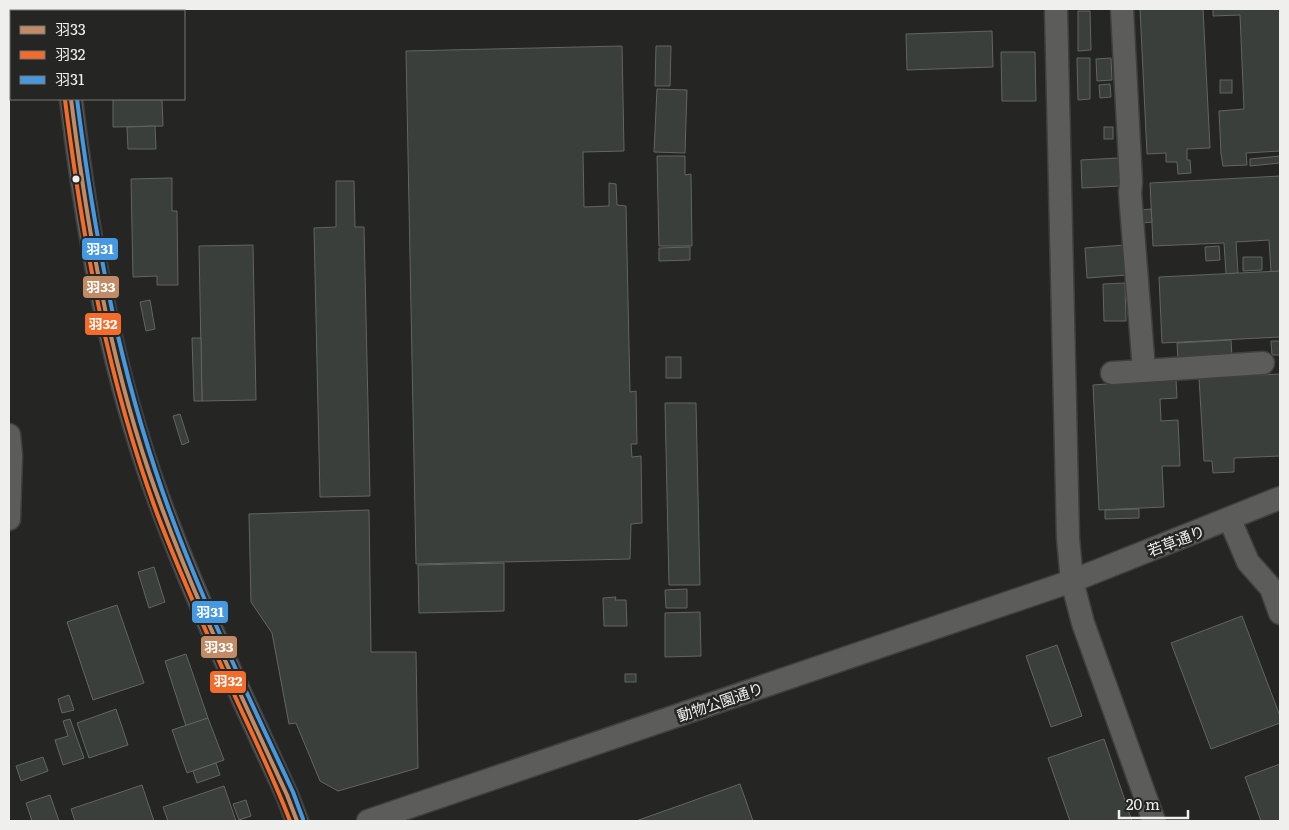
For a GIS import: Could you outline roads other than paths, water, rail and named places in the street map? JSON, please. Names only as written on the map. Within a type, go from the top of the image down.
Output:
[{"type":"street","points":[[1056,9],[1068,538],[1072,581],[1083,623],[1154,821]]},
{"type":"street","points":[[1122,9],[1130,192],[1144,370]]},
{"type":"street","points":[[71,100],[86,217],[97,273],[121,377],[148,471],[182,561],[297,821]]},
{"type":"street","points":[[1112,373],[1263,363]]},
{"type":"street","points":[[9,435],[11,455],[9,519]]},
{"type":"street","name":"若草通り","points":[[1072,581],[1230,520],[1280,498]]},
{"type":"street","points":[[1230,520],[1248,562],[1271,588],[1280,610]]},
{"type":"street","name":"動物公園通り","points":[[368,821],[1072,581]]}]
